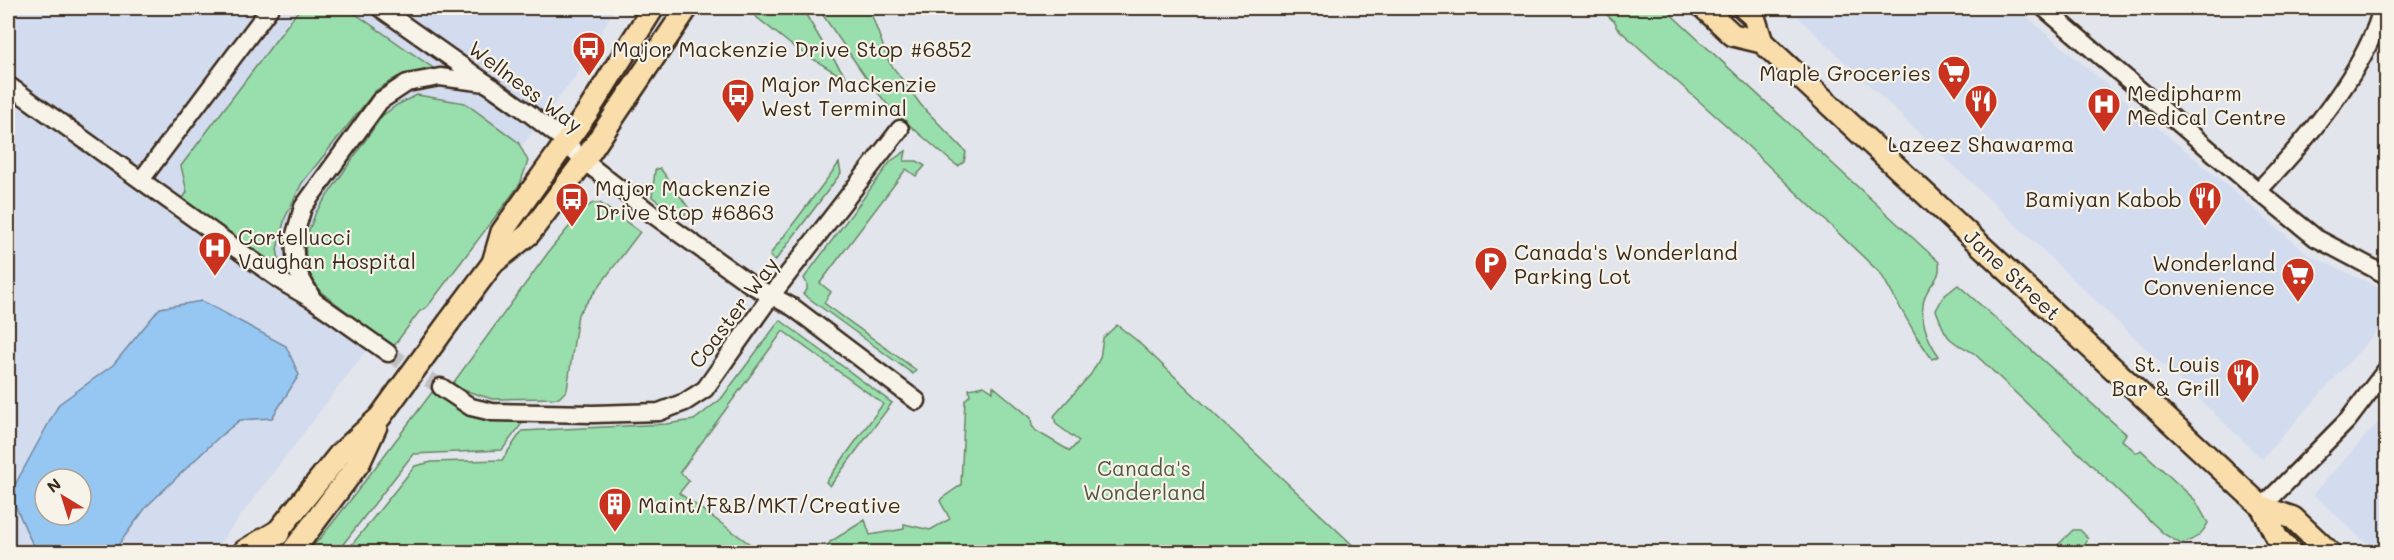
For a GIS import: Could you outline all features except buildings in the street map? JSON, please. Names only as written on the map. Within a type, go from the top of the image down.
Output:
[{"type":"highway","points":[[244,552],[285,543]]},
{"type":"main road","points":[[493,263],[502,232],[589,110],[653,8]]},
{"type":"main road","points":[[260,552],[285,543],[339,455],[380,417],[493,263],[529,234],[584,162],[687,8]]},
{"type":"main road","name":"Jane Street","points":[[1704,8],[1733,35],[1762,42]]},
{"type":"main road","name":"Jane Street","points":[[1744,8],[1754,17],[1762,42],[2262,507],[2277,538],[2291,552]]},
{"type":"main road","name":"Jane Street","points":[[2262,507],[2293,518],[2329,552]]},
{"type":"street","points":[[141,180],[270,8]]},
{"type":"street","name":"Wellness Way","points":[[380,8],[490,84],[566,142],[584,162],[652,214],[750,284],[794,308],[917,401]]},
{"type":"street","points":[[2044,8],[2316,238],[2386,275]]},
{"type":"street","points":[[2258,191],[2303,142],[2352,73],[2378,25],[2382,8]]},
{"type":"street","points":[[314,300],[296,269],[294,238],[303,207],[380,101],[407,83],[440,77],[490,84]]},
{"type":"street","points":[[8,85],[284,283],[314,300],[388,353]]},
{"type":"street","name":"Coaster Way","points":[[441,387],[471,406],[492,412],[592,414],[659,411],[685,402],[705,389],[771,296],[900,129]]},
{"type":"street","points":[[2262,507],[2348,420],[2386,370]]},
{"type":"shaded area","name":"Cortellucci Vaughan Hospital","points":[[8,8],[615,8],[576,75],[213,552],[8,552]]},
{"type":"shaded area","points":[[1788,8],[2016,8],[2309,255],[2386,291],[2386,321],[2262,459]]},
{"type":"shaded area","points":[[2386,414],[2386,552],[2376,552],[2313,494]]},
{"type":"green space","points":[[311,8],[347,8],[433,68],[397,77],[375,91],[302,183],[285,218],[277,249],[282,275],[180,203],[187,192],[181,166],[298,11]]},
{"type":"green space","points":[[745,8],[802,8],[849,81],[795,48]]},
{"type":"green space","points":[[818,8],[869,8],[889,62],[921,105],[966,152],[964,162],[958,166],[952,162],[891,109],[867,79]]},
{"type":"green space","points":[[1607,8],[1664,8],[1939,262],[1937,277],[1925,296],[1923,320],[1927,335],[1939,356],[1932,359],[1881,274],[1728,127],[1616,27],[1616,23],[1608,16]]},
{"type":"green space","points":[[417,95],[465,103],[518,142],[528,161],[520,184],[428,306],[419,312],[393,347],[321,292],[307,270],[305,241],[316,212],[382,116]]},
{"type":"green space","points":[[906,151],[904,161],[917,161],[925,166],[916,176],[906,169],[820,283],[831,292],[824,303],[916,370],[913,374],[803,294],[807,290],[804,278],[891,161]]},
{"type":"green space","points":[[839,163],[841,173],[775,261],[770,256],[772,252]]},
{"type":"green space","points":[[660,168],[688,207],[685,215],[680,218],[652,197],[655,170]]},
{"type":"green space","points":[[593,203],[600,203],[640,232],[578,314],[567,390],[559,398],[492,399],[451,386],[550,250],[583,210]]},
{"type":"green space","points":[[1958,285],[2126,434],[2122,440],[2137,453],[2141,450],[2195,500],[2208,523],[2200,534],[2181,544],[2164,534],[1978,357],[1947,335],[1936,310],[1944,296]]},
{"type":"green space","points":[[780,320],[892,403],[830,486],[826,482],[883,404],[783,331],[680,472],[689,481],[679,493],[761,552],[748,550],[746,552],[346,552],[415,466],[432,462],[502,460],[522,431],[666,424],[694,420],[721,399]]},
{"type":"green space","name":"Canada's Wonderland","points":[[1117,325],[1135,339],[1360,552],[825,552],[830,542],[865,520],[870,535],[904,529],[904,524],[930,530],[950,519],[940,501],[961,485],[965,400],[970,395],[969,389],[984,386],[993,392],[993,386],[1031,418],[1032,426],[1036,431],[1070,451],[1079,441],[1056,424],[1054,416],[1091,374],[1100,358],[1103,338]]},
{"type":"green space","points":[[433,391],[475,414],[523,422],[502,450],[413,454],[337,552],[305,552],[319,540]]},
{"type":"green space","points":[[2073,530],[2080,530],[2088,538],[2081,552],[2051,552]]},
{"type":"water","points":[[202,301],[286,346],[299,375],[272,418],[240,420],[219,437],[147,506],[113,552],[39,552],[32,543],[10,494],[59,404],[113,365],[160,308]]},
{"type":"tunnel","points":[[388,353],[441,387]]},
{"type":"place","name":"Major Mackenzie Drive Stop #6852","points":[[589,77]]},
{"type":"place","name":"Maple Groceries","points":[[1954,101]]},
{"type":"place","name":"Major Mackenzie West Terminal","points":[[738,124]]},
{"type":"place","name":"Lazeez Shawarma","points":[[1981,130]]},
{"type":"place","name":"Medipharm Medical Centre","points":[[2104,133]]},
{"type":"place","name":"Bamiyan Kabob","points":[[2205,227]]},
{"type":"place","name":"Major Mackenzie Drive Stop #6863","points":[[572,228]]},
{"type":"place","name":"Cortellucci Vaughan Hospital","points":[[215,277]]},
{"type":"place","name":"Canada's Wonderland Parking Lot","points":[[1491,292]]},
{"type":"place","name":"Wonderland Convenience","points":[[2298,303]]},
{"type":"place","name":"St. Louis Bar & Grill","points":[[2243,404]]},
{"type":"place","name":"Maint/F&B/MKT/Creative","points":[[615,533]]}]
